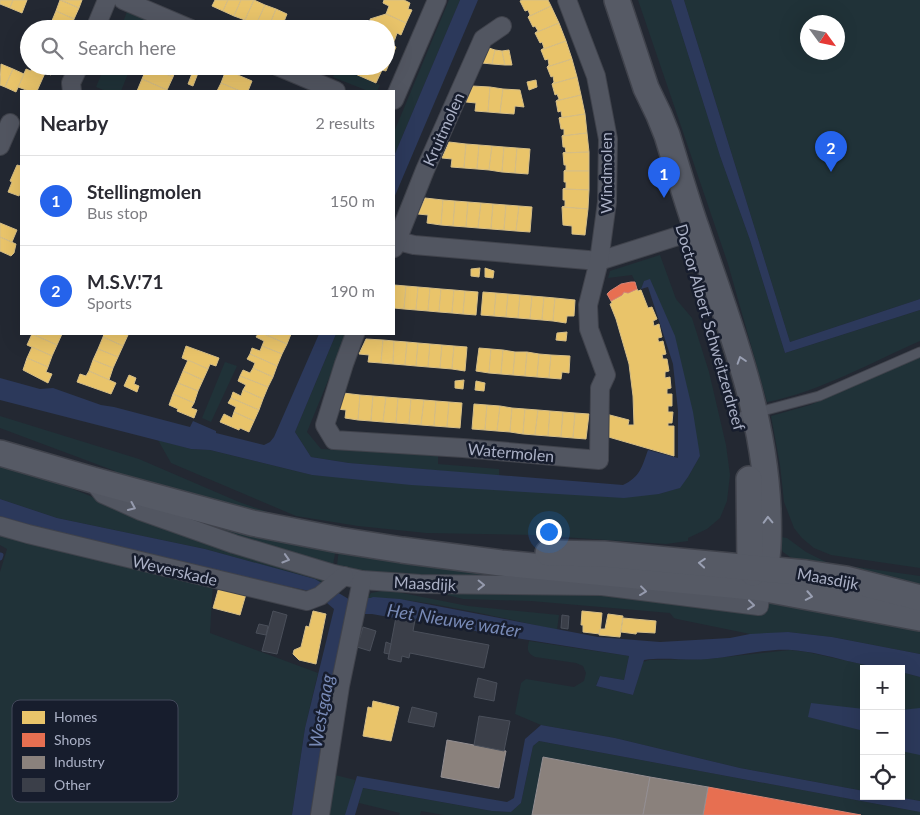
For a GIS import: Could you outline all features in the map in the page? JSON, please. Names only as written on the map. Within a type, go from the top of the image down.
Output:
[{"type":"main road","name":"Doctor Albert Schweitzerdreef","points":[[617,0],[646,88],[667,135],[690,232],[740,357],[748,415],[763,454],[767,494],[769,531],[759,575]]},
{"type":"main road","name":"Maasdijk","points":[[0,453],[252,523],[402,550],[511,564],[846,579],[920,598]]},
{"type":"main road","name":"Maasdijk","points":[[759,575],[920,618]]},
{"type":"street","points":[[99,20],[107,0]]},
{"type":"street","points":[[123,0],[170,20]]},
{"type":"street","points":[[395,98],[437,0]]},
{"type":"street","name":"Windmolen","points":[[567,0],[596,76],[608,139],[607,202],[599,261]]},
{"type":"street","name":"Kruitmolen","points":[[395,243],[483,39],[502,26]]},
{"type":"street","points":[[72,90],[71,83],[75,75]]},
{"type":"street","points":[[298,75],[334,90]]},
{"type":"street","points":[[0,146],[10,121]]},
{"type":"street","points":[[395,243],[599,261],[690,232]]},
{"type":"street","name":"Watermolen","points":[[356,335],[344,364],[325,425],[334,440],[463,448],[599,460],[600,388],[606,375],[589,329],[588,305],[599,261]]},
{"type":"street","name":"Maasdijk","points":[[93,480],[103,494],[142,511],[234,544],[332,583],[362,580],[420,584],[602,586],[759,606],[759,575]]},
{"type":"street","name":"Weverskade","points":[[0,526],[308,601],[332,583]]},
{"type":"street","points":[[320,815],[340,686],[362,580]]},
{"type":"lane","points":[[748,415],[820,396],[920,352]]},
{"type":"shaded area","points":[[449,0],[460,0],[395,154],[395,130]]},
{"type":"shaded area","points":[[638,0],[671,0],[785,353],[920,310],[920,341],[826,384],[767,402],[728,264]]},
{"type":"shaded area","points":[[684,0],[920,0],[920,299],[790,342]]},
{"type":"shaded area","points":[[127,12],[147,20],[124,20]]},
{"type":"shaded area","points":[[101,75],[127,75],[121,90],[104,90],[96,87]]},
{"type":"shaded area","points":[[334,75],[356,75],[380,85],[378,90],[366,90],[333,77]]},
{"type":"shaded area","points":[[660,255],[676,299],[692,318],[709,372],[726,445],[730,475],[727,501],[720,518],[707,529],[688,538],[688,541],[666,544],[533,535],[426,533],[358,526],[296,516],[171,463],[158,440],[191,449],[210,450],[312,475],[659,494],[679,488],[700,456],[653,287],[650,280],[644,281],[639,290],[632,275],[608,278],[610,271]]},
{"type":"shaded area","points":[[336,335],[347,335],[307,432],[321,449],[438,455],[438,464],[499,469],[499,476],[349,463],[311,457],[295,432]]},
{"type":"shaded area","points":[[920,357],[920,568],[831,555],[814,548],[794,528],[784,502],[780,465],[771,416],[810,405]]},
{"type":"shaded area","points":[[225,362],[237,366],[211,422],[202,418]]},
{"type":"shaded area","points":[[0,416],[139,459],[239,502],[296,522],[114,476],[115,471],[0,428]]},
{"type":"shaded area","points":[[0,460],[42,473],[68,487],[100,500],[325,578],[326,585],[315,579],[205,549],[57,518],[0,499]]},
{"type":"shaded area","points":[[146,507],[336,548],[333,565],[297,556]]},
{"type":"shaded area","points":[[0,530],[213,582],[210,633],[318,673],[305,728],[292,815],[0,815],[0,572],[7,549],[0,545]]},
{"type":"shaded area","points":[[775,536],[787,538],[806,552],[828,563],[920,576],[920,590],[796,561],[783,552]]},
{"type":"shaded area","points":[[339,548],[576,577],[482,580],[375,573],[337,566]]},
{"type":"shaded area","points":[[387,590],[468,606],[559,615],[557,630],[428,603],[401,599],[380,598],[366,600],[371,593]]},
{"type":"shaded area","points":[[602,590],[764,610],[773,600],[920,622],[920,654],[832,637],[788,632],[755,635],[677,619],[670,613],[531,601],[463,599],[436,592]]},
{"type":"shaded area","points":[[529,641],[629,656],[624,680],[600,676],[596,686],[633,695],[643,662],[649,660],[708,659],[790,650],[866,665],[860,665],[860,790],[740,768],[615,738],[541,725],[515,714],[521,683],[526,679],[574,687],[584,681],[586,673],[583,666],[576,663],[532,656],[528,651]]},
{"type":"shaded area","points":[[905,673],[920,677],[920,801],[905,798]]},
{"type":"shaded area","points":[[539,741],[920,812],[920,815],[861,815],[543,757],[532,815],[444,815],[421,811],[420,815],[399,815],[400,813],[359,803],[362,788],[492,811],[511,812],[521,803],[533,746]]},
{"type":"shaded area","points":[[331,774],[355,780],[350,815],[326,815]]},
{"type":"water","points":[[460,0],[478,0],[395,196],[395,154]]},
{"type":"water","points":[[671,0],[684,0],[790,342],[920,299],[920,310],[785,353]]},
{"type":"water","points":[[650,279],[675,336],[693,412],[700,456],[680,488],[659,494],[624,498],[411,485],[312,475],[210,450],[191,449],[0,400],[0,378],[40,389],[53,388],[101,405],[190,427],[193,421],[216,431],[216,433],[264,445],[274,437],[319,335],[336,335],[295,432],[311,457],[349,463],[623,485],[637,475],[648,450],[678,458],[678,411],[673,364],[648,287],[641,289],[644,281]]},
{"type":"water","name":"Westgaag","points":[[0,499],[57,518],[205,549],[315,579],[352,601],[366,600],[373,597],[400,599],[598,637],[660,642],[788,632],[832,637],[920,654],[920,677],[905,673],[905,665],[867,665],[819,654],[792,650],[771,650],[708,659],[644,660],[633,695],[596,686],[600,676],[624,680],[629,656],[479,632],[377,607],[369,611],[349,615],[333,684],[311,815],[292,815],[305,728],[334,609],[314,592],[145,556],[0,518]]},
{"type":"water","points":[[811,703],[860,709],[860,730],[808,717]]},
{"type":"water","points":[[920,708],[920,755],[905,752],[905,710]]},
{"type":"water","points":[[541,725],[615,738],[740,768],[860,790],[860,800],[905,800],[905,798],[920,801],[920,812],[539,741],[533,746],[521,803],[511,812],[492,811],[363,788],[355,815],[345,815],[357,776],[507,802],[514,798],[525,739]]},
{"type":"building: Homes","points":[[0,0],[13,0],[10,8],[0,4]]},
{"type":"building: Homes","points":[[13,0],[27,0],[22,13],[10,8]]},
{"type":"building: Homes","points":[[60,0],[79,8],[74,19],[56,11]]},
{"type":"building: Homes","points":[[61,0],[82,0],[79,8]]},
{"type":"building: Homes","points":[[215,0],[228,0],[223,11],[212,6]]},
{"type":"building: Homes","points":[[228,0],[241,0],[234,16],[223,11]]},
{"type":"building: Homes","points":[[241,0],[254,0],[245,20],[234,16]]},
{"type":"building: Homes","points":[[254,0],[265,5],[258,20],[245,20]]},
{"type":"building: Homes","points":[[384,0],[404,0],[410,3],[408,9],[412,10],[406,23],[386,14],[389,6],[383,3]]},
{"type":"building: Homes","points":[[548,0],[551,6],[528,17],[530,15],[528,10],[525,11],[520,1]]},
{"type":"building: Homes","points":[[265,5],[276,9],[272,20],[258,20]]},
{"type":"building: Homes","points":[[551,6],[559,23],[535,33],[538,31],[535,26],[533,27],[528,17]]},
{"type":"building: Homes","points":[[276,9],[287,14],[285,20],[272,20]]},
{"type":"building: Homes","points":[[56,11],[74,19],[74,20],[52,20]]},
{"type":"building: Homes","points":[[386,14],[406,23],[401,35],[397,33],[395,39],[395,20],[370,19]]},
{"type":"building: Homes","points":[[559,23],[566,41],[541,50],[544,48],[542,42],[540,43],[535,33]]},
{"type":"building: Homes","points":[[566,41],[572,59],[547,67],[549,65],[548,59],[545,60],[541,50]]},
{"type":"building: Homes","points":[[489,48],[495,50],[492,64],[482,63]]},
{"type":"building: Homes","points":[[495,50],[502,51],[505,65],[492,64]]},
{"type":"building: Homes","points":[[509,50],[512,65],[505,65],[502,51]]},
{"type":"building: Homes","points":[[572,59],[577,77],[552,84],[554,82],[553,76],[551,77],[547,67]]},
{"type":"building: Homes","points":[[1,64],[13,69],[5,87],[0,85]]},
{"type":"building: Homes","points":[[13,69],[20,72],[20,75],[24,75],[16,92],[5,87]]},
{"type":"building: Homes","points":[[23,75],[44,75],[37,90],[26,90],[18,87]]},
{"type":"building: Homes","points":[[144,75],[168,75],[173,77],[167,90],[142,79]]},
{"type":"building: Homes","points":[[191,75],[197,75],[193,86],[188,84]]},
{"type":"building: Homes","points":[[224,75],[238,75],[252,81],[248,90],[238,90],[221,83]]},
{"type":"building: Homes","points":[[358,75],[380,75],[376,83]]},
{"type":"building: Homes","points":[[577,77],[581,95],[556,101],[559,99],[557,94],[555,95],[552,84]]},
{"type":"building: Homes","points":[[142,79],[167,90],[137,90]]},
{"type":"building: Homes","points":[[536,80],[537,87],[529,90],[527,82]]},
{"type":"building: Homes","points":[[221,83],[238,90],[218,90]]},
{"type":"building: Homes","points":[[472,86],[490,87],[488,112],[475,111],[476,103],[466,102]]},
{"type":"building: Homes","points":[[490,87],[503,89],[500,113],[488,112]]},
{"type":"building: Homes","points":[[503,89],[520,90],[524,107],[515,106],[514,114],[500,113]]},
{"type":"building: Homes","points":[[581,95],[585,114],[559,118],[562,117],[561,111],[558,112],[556,101]]},
{"type":"building: Homes","points":[[585,114],[587,133],[562,136],[564,135],[564,129],[561,129],[559,118]]},
{"type":"building: Homes","points":[[587,133],[589,152],[563,153],[566,152],[565,147],[563,147],[562,136]]},
{"type":"building: Homes","points":[[449,142],[466,144],[464,168],[451,167],[452,159],[442,158]]},
{"type":"building: Homes","points":[[466,144],[479,145],[477,169],[464,168]]},
{"type":"building: Homes","points":[[479,145],[492,146],[489,170],[477,169]]},
{"type":"building: Homes","points":[[492,146],[504,147],[502,172],[489,170]]},
{"type":"building: Homes","points":[[504,147],[517,148],[515,173],[502,172]]},
{"type":"building: Homes","points":[[517,148],[530,149],[528,174],[515,173]]},
{"type":"building: Homes","points":[[589,152],[589,171],[564,171],[566,170],[566,165],[564,165],[563,153]]},
{"type":"building: Homes","points":[[17,165],[20,166],[19,196],[8,192],[12,182],[10,181]]},
{"type":"building: Homes","points":[[564,171],[589,171],[589,190],[563,189],[566,188]]},
{"type":"building: Homes","points":[[563,189],[589,190],[588,209],[562,207],[565,206]]},
{"type":"building: Homes","points":[[425,198],[443,200],[441,225],[427,223],[428,215],[418,214]]},
{"type":"building: Homes","points":[[443,200],[455,201],[453,226],[441,225]]},
{"type":"building: Homes","points":[[455,201],[468,202],[466,227],[453,226]]},
{"type":"building: Homes","points":[[468,202],[481,203],[478,228],[466,227]]},
{"type":"building: Homes","points":[[481,203],[493,204],[491,229],[478,228]]},
{"type":"building: Homes","points":[[493,204],[506,205],[504,230],[491,229]]},
{"type":"building: Homes","points":[[506,205],[519,206],[516,231],[504,230]]},
{"type":"building: Homes","points":[[519,206],[532,207],[530,232],[516,231]]},
{"type":"building: Homes","points":[[562,207],[588,209],[585,235],[572,234],[572,226],[563,225]]},
{"type":"building: Homes","points":[[0,223],[17,230],[12,242],[0,237]]},
{"type":"building: Homes","points":[[0,237],[16,244],[14,253],[11,256],[0,251]]},
{"type":"building: Homes","points":[[480,268],[479,277],[471,276],[471,269]]},
{"type":"building: Homes","points":[[485,268],[494,271],[493,278],[485,277]]},
{"type":"building: Homes","points":[[395,285],[406,286],[404,309],[395,308]]},
{"type":"building: Homes","points":[[406,286],[418,287],[416,310],[404,309]]},
{"type":"building: Homes","points":[[418,287],[430,288],[428,311],[416,310]]},
{"type":"building: Homes","points":[[430,288],[441,289],[439,312],[428,311]]},
{"type":"building: Homes","points":[[441,289],[454,290],[452,313],[439,312]]},
{"type":"building: Homes","points":[[637,289],[638,291],[641,290],[648,308],[652,307],[657,319],[653,321],[654,326],[659,324],[662,337],[658,338],[658,340],[659,342],[663,341],[666,354],[662,355],[663,359],[667,359],[669,371],[665,372],[665,378],[670,377],[671,388],[667,389],[667,394],[672,394],[672,406],[668,406],[668,412],[673,412],[672,423],[668,423],[668,426],[674,426],[674,456],[605,436],[606,414],[629,420],[628,425],[634,425],[629,364],[610,304],[612,303],[611,301],[624,292],[628,293]]},
{"type":"building: Homes","points":[[454,290],[465,291],[463,314],[452,313]]},
{"type":"building: Homes","points":[[465,291],[478,292],[476,315],[463,314]]},
{"type":"building: Homes","points":[[483,292],[496,293],[494,316],[481,315]]},
{"type":"building: Homes","points":[[496,293],[508,294],[506,317],[494,316]]},
{"type":"building: Homes","points":[[508,294],[520,295],[518,318],[506,317]]},
{"type":"building: Homes","points":[[520,295],[532,296],[530,319],[518,318]]},
{"type":"building: Homes","points":[[532,296],[544,297],[542,320],[530,319]]},
{"type":"building: Homes","points":[[544,297],[555,298],[553,321],[542,320]]},
{"type":"building: Homes","points":[[555,298],[575,300],[574,316],[567,316],[566,323],[553,321]]},
{"type":"building: Homes","points":[[567,332],[566,341],[556,340],[557,333]]},
{"type":"building: Homes","points":[[32,335],[34,335],[57,345],[52,356],[27,345]]},
{"type":"building: Homes","points":[[34,335],[62,335],[57,345]]},
{"type":"building: Homes","points":[[104,335],[128,335],[123,346],[103,337]]},
{"type":"building: Homes","points":[[257,335],[266,335],[287,344],[282,354],[262,346],[264,341],[256,337]]},
{"type":"building: Homes","points":[[266,335],[291,335],[287,344]]},
{"type":"building: Homes","points":[[103,337],[123,346],[118,357],[98,349]]},
{"type":"building: Homes","points":[[366,339],[383,340],[381,363],[368,362],[369,355],[359,354]]},
{"type":"building: Homes","points":[[383,340],[394,341],[393,364],[381,363]]},
{"type":"building: Homes","points":[[394,341],[407,342],[405,365],[393,364]]},
{"type":"building: Homes","points":[[407,342],[418,343],[416,366],[405,365]]},
{"type":"building: Homes","points":[[418,343],[430,344],[428,367],[416,366]]},
{"type":"building: Homes","points":[[430,344],[442,345],[440,368],[428,367]]},
{"type":"building: Homes","points":[[442,345],[454,346],[452,369],[440,368]]},
{"type":"building: Homes","points":[[186,346],[219,358],[216,366],[210,364],[208,369],[182,358]]},
{"type":"building: Homes","points":[[262,346],[282,354],[277,366],[250,354],[252,348],[260,351]]},
{"type":"building: Homes","points":[[454,346],[467,347],[465,371],[452,369]]},
{"type":"building: Homes","points":[[32,347],[52,356],[48,367],[27,358]]},
{"type":"building: Homes","points":[[479,348],[491,349],[489,373],[476,371]]},
{"type":"building: Homes","points":[[98,349],[118,357],[113,368],[93,360]]},
{"type":"building: Homes","points":[[491,349],[503,350],[501,374],[489,373]]},
{"type":"building: Homes","points":[[503,350],[515,352],[513,375],[501,374]]},
{"type":"building: Homes","points":[[515,352],[527,352],[525,376],[513,375]]},
{"type":"building: Homes","points":[[527,352],[539,354],[537,377],[525,376]]},
{"type":"building: Homes","points":[[250,354],[277,366],[273,377],[253,368],[255,363],[247,359]]},
{"type":"building: Homes","points":[[539,354],[551,355],[549,378],[537,377]]},
{"type":"building: Homes","points":[[551,355],[570,356],[569,373],[562,372],[561,379],[549,378]]},
{"type":"building: Homes","points":[[27,358],[48,367],[46,372],[52,374],[48,383],[23,370]]},
{"type":"building: Homes","points":[[93,360],[113,368],[109,380],[89,371]]},
{"type":"building: Homes","points":[[188,360],[208,369],[203,380],[183,371]]},
{"type":"building: Homes","points":[[253,368],[273,377],[268,387],[240,376],[243,370],[250,373]]},
{"type":"building: Homes","points":[[89,371],[116,383],[111,394],[77,382],[80,374],[86,376]]},
{"type":"building: Homes","points":[[183,371],[203,380],[198,391],[178,383]]},
{"type":"building: Homes","points":[[129,375],[136,378],[134,384],[139,386],[137,392],[124,386]]},
{"type":"building: Homes","points":[[240,376],[268,387],[263,399],[243,390],[246,385],[238,381]]},
{"type":"building: Homes","points":[[464,380],[463,389],[455,388],[455,381]]},
{"type":"building: Homes","points":[[476,381],[485,383],[484,391],[475,390]]},
{"type":"building: Homes","points":[[178,383],[198,391],[194,403],[173,394]]},
{"type":"building: Homes","points":[[243,390],[263,399],[259,410],[231,398],[233,392],[241,396]]},
{"type":"building: Homes","points":[[343,393],[360,395],[358,420],[345,418],[346,410],[336,409]]},
{"type":"building: Homes","points":[[173,394],[194,403],[191,408],[197,410],[194,418],[177,411],[178,409],[169,405]]},
{"type":"building: Homes","points":[[360,395],[373,396],[371,421],[358,420]]},
{"type":"building: Homes","points":[[373,396],[386,397],[383,422],[371,421]]},
{"type":"building: Homes","points":[[386,397],[398,398],[396,423],[383,422]]},
{"type":"building: Homes","points":[[231,398],[259,410],[254,421],[234,412],[236,407],[228,403]]},
{"type":"building: Homes","points":[[398,398],[411,399],[409,424],[396,423]]},
{"type":"building: Homes","points":[[411,399],[424,400],[421,425],[409,424]]},
{"type":"building: Homes","points":[[424,400],[436,401],[434,426],[421,425]]},
{"type":"building: Homes","points":[[436,401],[449,402],[447,427],[434,426]]},
{"type":"building: Homes","points":[[449,402],[462,403],[460,428],[447,427]]},
{"type":"building: Homes","points":[[474,404],[487,405],[485,430],[472,429]]},
{"type":"building: Homes","points":[[487,405],[500,406],[497,431],[485,430]]},
{"type":"building: Homes","points":[[500,406],[512,408],[510,432],[497,431]]},
{"type":"building: Homes","points":[[512,408],[525,409],[523,434],[510,432]]},
{"type":"building: Homes","points":[[525,409],[538,410],[535,435],[523,434]]},
{"type":"building: Homes","points":[[538,410],[550,411],[548,436],[535,435]]},
{"type":"building: Homes","points":[[550,411],[563,412],[561,437],[548,436]]},
{"type":"building: Homes","points":[[234,412],[254,421],[249,432],[220,422],[224,414],[232,418]]},
{"type":"building: Homes","points":[[563,412],[575,413],[573,438],[561,437]]},
{"type":"building: Homes","points":[[575,413],[589,414],[586,439],[573,438]]},
{"type":"building: Homes","points":[[219,587],[246,594],[240,615],[213,608]]},
{"type":"building: Homes","points":[[313,611],[326,614],[316,664],[299,660],[293,654],[294,650],[301,647],[306,626],[309,627]]},
{"type":"building: Homes","points":[[582,611],[602,613],[600,634],[583,632],[583,625],[581,625]]},
{"type":"building: Homes","points":[[608,614],[623,616],[620,637],[599,635],[600,629],[605,629]]},
{"type":"building: Homes","points":[[623,618],[656,621],[655,633],[637,632],[636,634],[621,632]]},
{"type":"building: Homes","points":[[373,701],[399,707],[391,741],[363,736],[368,707],[372,708]]},
{"type":"building: Shops","points":[[635,282],[637,289],[628,293],[624,292],[611,301],[607,294],[610,291],[621,284]]},
{"type":"building: Shops","points":[[708,787],[861,815],[703,815]]},
{"type":"building: Industry","points":[[447,740],[506,751],[499,788],[441,777]]},
{"type":"building: Industry","points":[[543,757],[650,777],[643,815],[532,815]]},
{"type":"building: Industry","points":[[650,777],[708,787],[703,815],[643,815]]},
{"type":"building: Other","points":[[273,611],[287,615],[277,654],[262,651]]},
{"type":"building: Other","points":[[562,615],[569,616],[568,629],[561,628]]},
{"type":"building: Other","points":[[396,617],[415,620],[413,631],[489,645],[484,668],[410,653],[409,658],[402,656],[401,662],[388,659]]},
{"type":"building: Other","points":[[259,624],[268,626],[266,635],[256,633]]},
{"type":"building: Other","points":[[363,627],[376,631],[370,651],[357,647]]},
{"type":"building: Other","points":[[386,642],[391,644],[389,654],[384,653]]},
{"type":"building: Other","points":[[478,678],[497,683],[494,701],[474,697]]},
{"type":"building: Other","points":[[412,707],[437,713],[434,727],[408,722]]},
{"type":"building: Other","points":[[479,716],[510,721],[504,751],[474,745]]},
{"type":"waterway","name":"Het Nieuwe water","points":[[362,606],[411,613]]},
{"type":"place","name":"M.S.V.'71","points":[[831,172]]},
{"type":"place","name":"Stellingmolen","points":[[664,198]]}]
